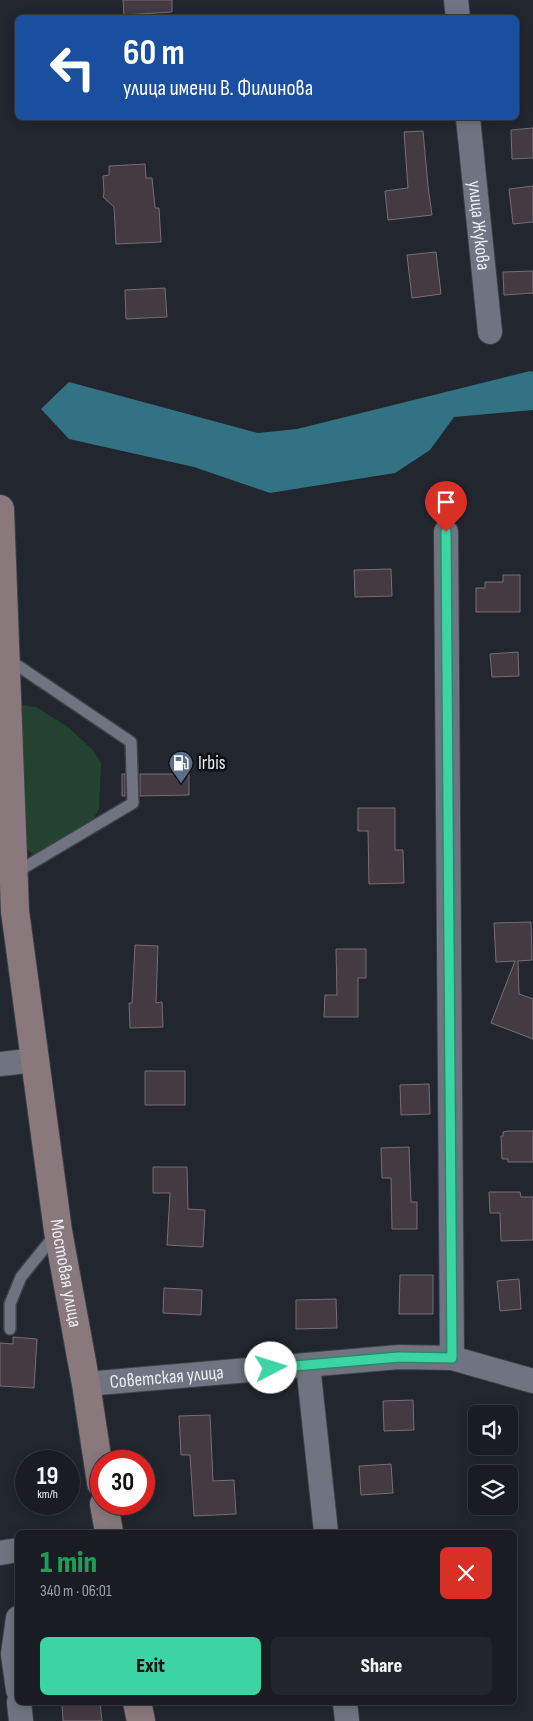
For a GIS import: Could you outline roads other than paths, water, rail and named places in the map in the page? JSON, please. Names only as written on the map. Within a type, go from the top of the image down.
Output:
[{"type":"main road","name":"Мостовая улица","points":[[0,509],[15,911],[58,1231],[96,1450]]},
{"type":"main road","points":[[138,1705],[140,1721]]},
{"type":"street","points":[[456,0],[458,15]]},
{"type":"street","name":"улица Жукова","points":[[468,120],[490,332]]},
{"type":"street","points":[[446,532],[452,1358]]},
{"type":"street","points":[[0,1064],[36,1060]]},
{"type":"street","name":"Советская улица","points":[[86,1384],[399,1357],[452,1358],[533,1381]]},
{"type":"street","points":[[308,1365],[326,1530]]},
{"type":"street","points":[[0,1553],[15,1550]]},
{"type":"street","points":[[15,1640],[13,1654],[15,1668]]},
{"type":"street","points":[[19,1705],[21,1721]]},
{"type":"street","points":[[345,1705],[347,1721]]},
{"type":"lane","points":[[6,657],[131,742],[133,803],[14,874]]},
{"type":"lane","points":[[10,1329],[10,1304],[21,1277],[58,1231]]},
{"type":"water","points":[[530,371],[533,372],[533,410],[454,417],[430,450],[395,473],[270,493],[194,467],[69,439],[41,409],[69,382],[258,433],[297,429]]},
{"type":"place","name":"Irbis","points":[[181,784]]}]
